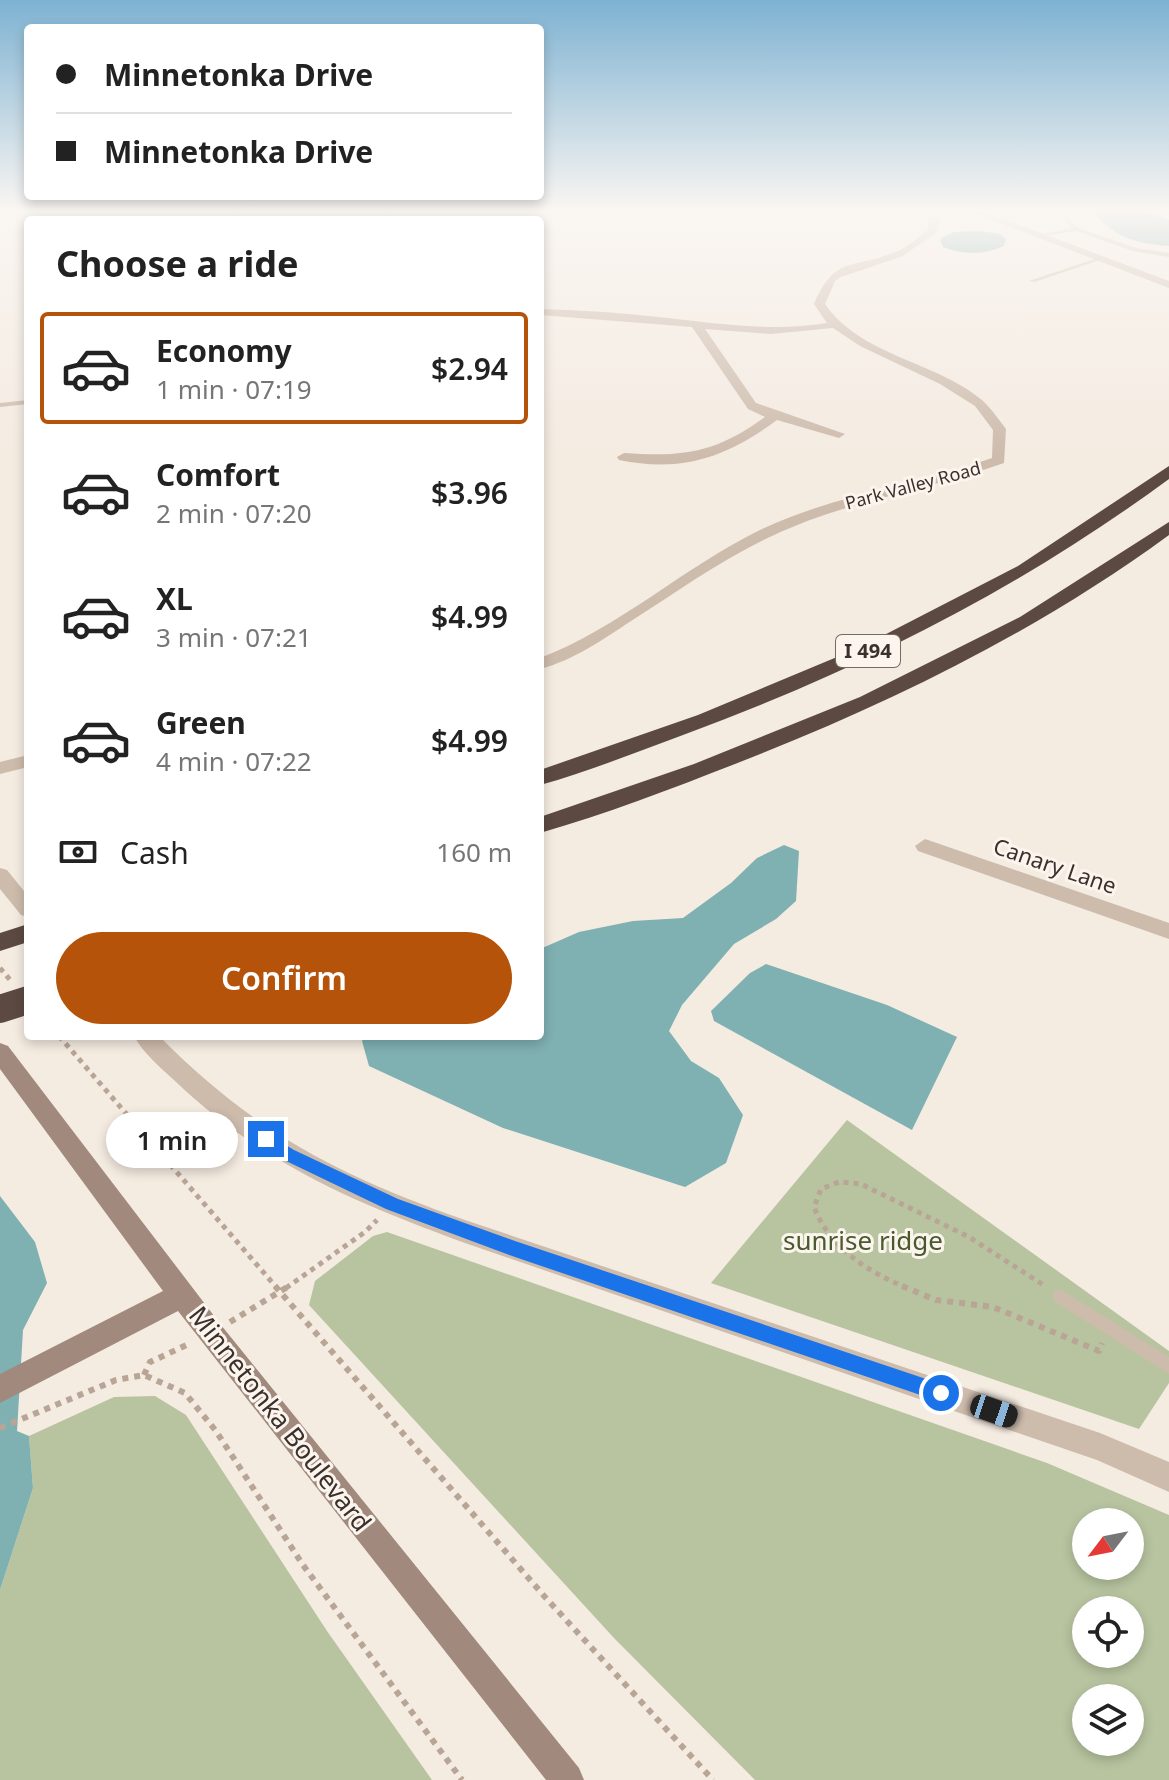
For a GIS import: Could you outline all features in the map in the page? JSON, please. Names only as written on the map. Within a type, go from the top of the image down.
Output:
[{"type":"highway","name":"I 494","points":[[544,777],[692,724],[909,633],[997,587],[1071,543],[1169,471]]},
{"type":"highway","name":"I 494","points":[[544,824],[715,763],[889,691],[1054,605],[1169,527]]},
{"type":"highway","points":[[0,942],[24,934]]},
{"type":"highway","points":[[0,1009],[24,1001]]},
{"type":"main road","name":"Minnetonka Boulevard","points":[[0,1052],[182,1295],[567,1780]]},
{"type":"main road","points":[[0,1389],[182,1295]]},
{"type":"street","points":[[544,312],[767,333],[833,325],[821,309],[820,298],[824,291]]},
{"type":"street","name":"Park Valley Road","points":[[544,662],[576,650],[701,569],[766,533],[813,513],[949,478],[999,460],[1003,433],[999,423],[975,400],[931,374],[846,335],[833,325]]},
{"type":"street","points":[[697,326],[752,406],[775,416],[839,434]]},
{"type":"street","points":[[624,457],[676,460],[714,455],[733,447],[775,416]]},
{"type":"street","points":[[0,768],[24,762]]},
{"type":"street","name":"Canary Lane","points":[[925,846],[1169,931]]},
{"type":"street","points":[[0,875],[24,905]]},
{"type":"street","points":[[149,1040],[222,1109],[288,1154],[392,1204],[515,1249],[644,1290],[1100,1447],[1169,1477]]},
{"type":"lane","points":[[0,405],[24,402]]},
{"type":"lane","points":[[1060,1296],[1169,1366]]},
{"type":"path","points":[[63,1040],[500,1548],[713,1780]]},
{"type":"path","points":[[1060,1296],[969,1237],[861,1184],[839,1182],[821,1189],[814,1207],[822,1229],[846,1253],[893,1282],[936,1300],[993,1307],[1099,1351],[1109,1327]]},
{"type":"path","points":[[279,1293],[365,1232],[392,1204]]},
{"type":"path","points":[[0,1428],[116,1380],[144,1375],[185,1393],[216,1431],[303,1565],[462,1780]]},
{"type":"green space","name":"sunrise ridge","points":[[847,1120],[1169,1351],[1169,1383],[1139,1429],[711,1283]]},
{"type":"green space","points":[[387,1232],[1047,1463],[1169,1515],[1169,1780],[755,1780],[614,1638],[309,1305],[315,1281],[373,1236]]},
{"type":"green space","points":[[155,1396],[186,1415],[327,1631],[432,1780],[0,1780],[0,1590],[33,1488],[29,1436],[114,1397]]},
{"type":"water","points":[[784,845],[799,851],[796,901],[776,919],[734,944],[682,1005],[669,1031],[691,1061],[719,1078],[743,1115],[726,1163],[685,1187],[503,1128],[369,1066],[363,1040],[544,1040],[544,947],[579,932],[633,921],[683,918],[731,883],[757,858]]},
{"type":"water","points":[[766,964],[887,1005],[957,1037],[912,1130],[714,1021],[711,1011],[750,973]]},
{"type":"water","points":[[0,1196],[35,1242],[47,1283],[23,1330],[17,1431],[29,1436],[33,1488],[0,1590]]},
{"type":"route","points":[[266,1139],[288,1154],[392,1204],[515,1249],[644,1290],[941,1393]]}]
